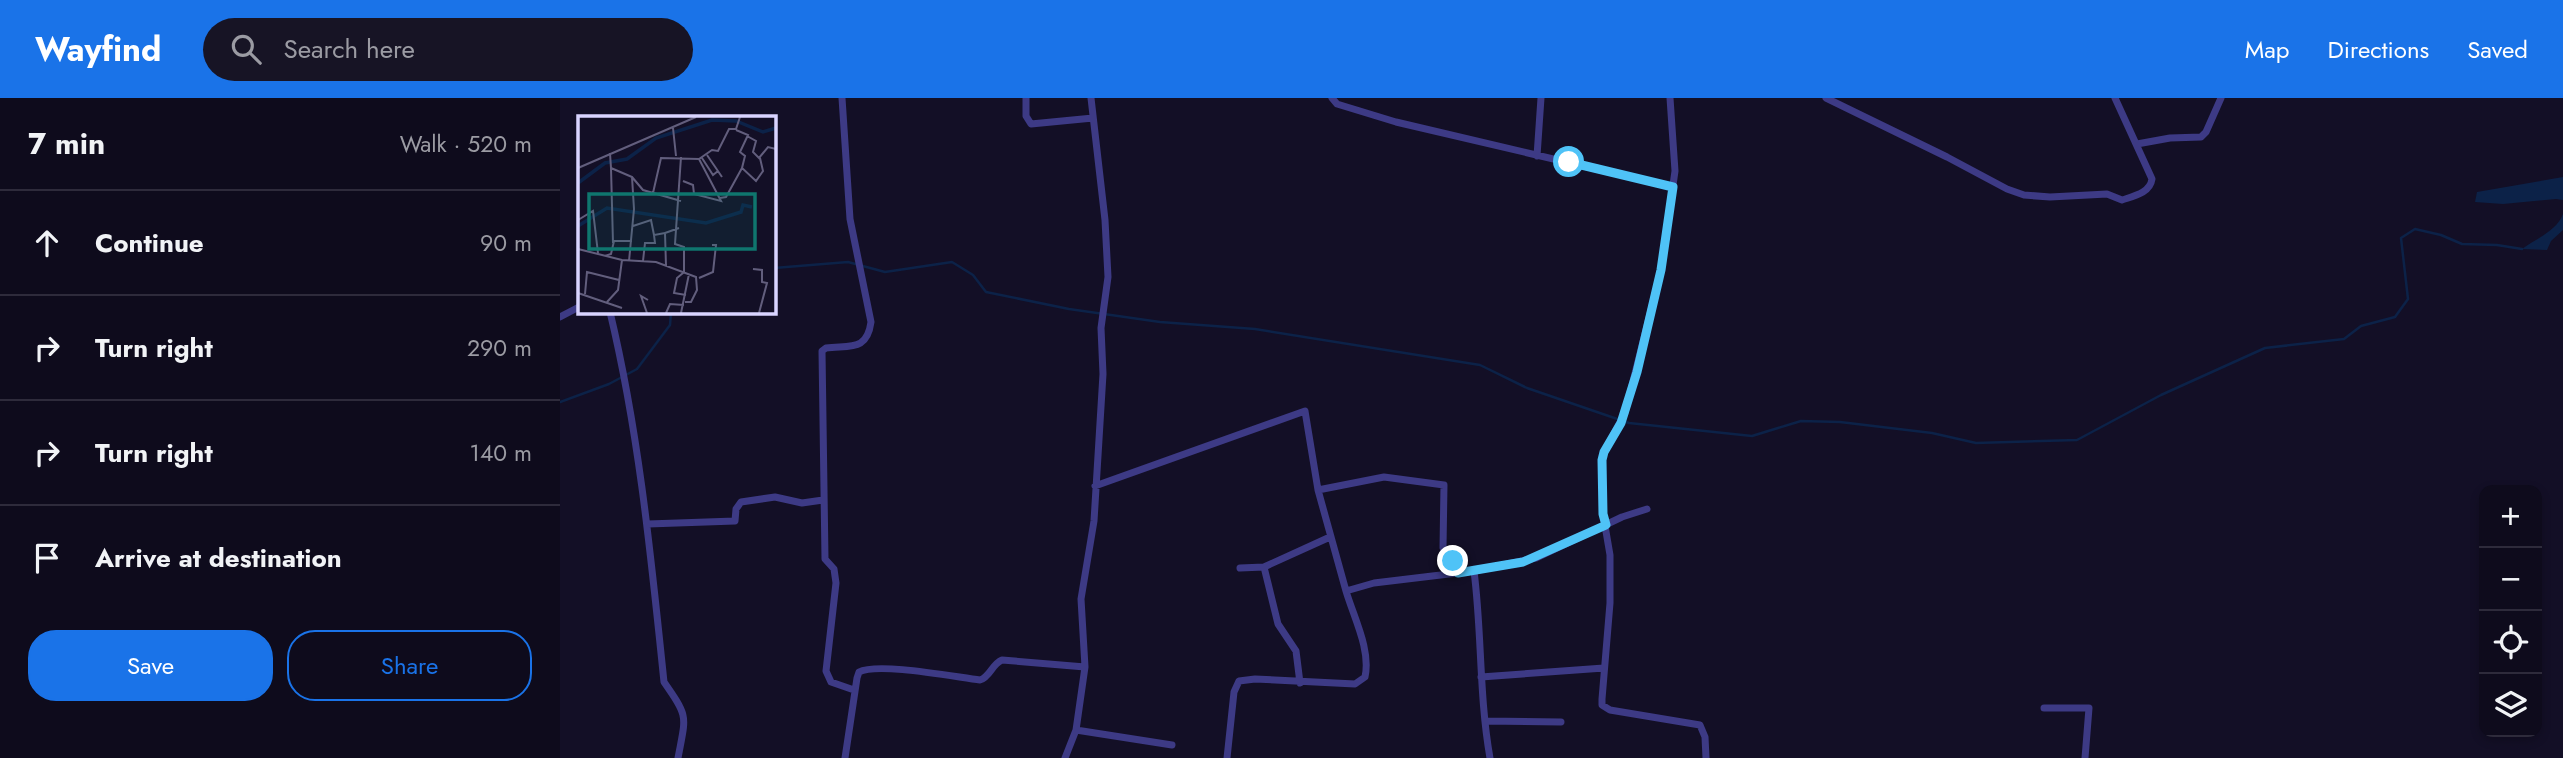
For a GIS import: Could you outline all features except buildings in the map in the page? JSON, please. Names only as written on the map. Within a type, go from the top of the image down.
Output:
[{"type":"street","points":[[842,98],[850,219],[871,322],[869,337],[863,343],[826,348],[822,351],[825,559],[834,569],[836,583],[825,671],[831,682],[855,690]]},
{"type":"street","points":[[1026,98],[1026,116],[1031,124],[1093,118]]},
{"type":"street","points":[[1065,758],[1076,730],[1086,667],[1081,598],[1094,521],[1102,374],[1101,328],[1108,277],[1105,220],[1091,98]]},
{"type":"street","points":[[1332,98],[1337,104],[1396,122],[1673,187]]},
{"type":"street","points":[[1537,156],[1541,98]]},
{"type":"street","points":[[1670,98],[1675,171],[1661,270],[1625,413],[1602,460],[1603,514],[1610,555],[1610,603],[1602,705],[1606,708],[1700,725],[1705,737],[1706,758]]},
{"type":"street","points":[[1826,98],[2024,195],[2067,197],[2098,193],[2122,200],[2150,187],[2152,178],[2115,98]]},
{"type":"street","points":[[2137,144],[2170,138],[2201,137],[2206,132],[2221,98]]},
{"type":"street","points":[[560,317],[578,308]]},
{"type":"street","points":[[610,313],[627,386],[648,524],[664,682],[679,702],[685,722],[678,758]]},
{"type":"street","points":[[1095,486],[1306,411],[1318,490],[1360,634],[1367,668],[1365,677],[1355,684],[1255,679],[1239,681],[1234,692],[1227,758]]},
{"type":"street","points":[[1318,490],[1384,477],[1444,485],[1443,548],[1458,573]]},
{"type":"street","points":[[648,524],[735,521],[736,509],[741,502],[775,497],[802,503],[823,500]]},
{"type":"street","points":[[1346,592],[1374,583],[1458,573],[1536,558],[1647,509]]},
{"type":"street","points":[[1240,568],[1264,566],[1330,537]]},
{"type":"street","points":[[1264,566],[1278,624],[1296,651],[1300,683]]},
{"type":"street","points":[[1474,570],[1490,758]]},
{"type":"street","points":[[845,758],[855,690],[859,672],[863,669],[980,680],[985,679],[995,664],[1002,660],[1086,667]]},
{"type":"street","points":[[1481,677],[1604,668]]},
{"type":"street","points":[[2044,708],[2089,708],[2085,758]]},
{"type":"street","points":[[1485,721],[1561,722]]},
{"type":"street","points":[[1076,730],[1172,745]]},
{"type":"water","points":[[2563,177],[2563,200],[2503,204],[2475,202],[2477,192]]},
{"type":"water","points":[[2563,214],[2563,230],[2551,241],[2547,250],[2522,249],[2556,226]]},
{"type":"waterway","points":[[775,268],[848,262],[885,272],[952,262],[973,275],[986,292],[1069,309],[1160,322],[1255,329],[1480,365],[1527,388],[1629,423],[1752,436],[1801,421],[1840,422],[1932,433],[1976,443],[2077,440],[2161,395],[2265,348],[2344,339],[2361,326],[2395,317],[2408,299],[2401,238],[2415,229],[2441,235],[2462,244],[2522,249]]},
{"type":"waterway","points":[[560,402],[609,384],[637,369],[670,325],[671,313]]},
{"type":"route","points":[[1453,561],[1458,573],[1523,562],[1606,525],[1603,514],[1602,460],[1621,423],[1637,372],[1661,270],[1673,187],[1569,162]]}]
